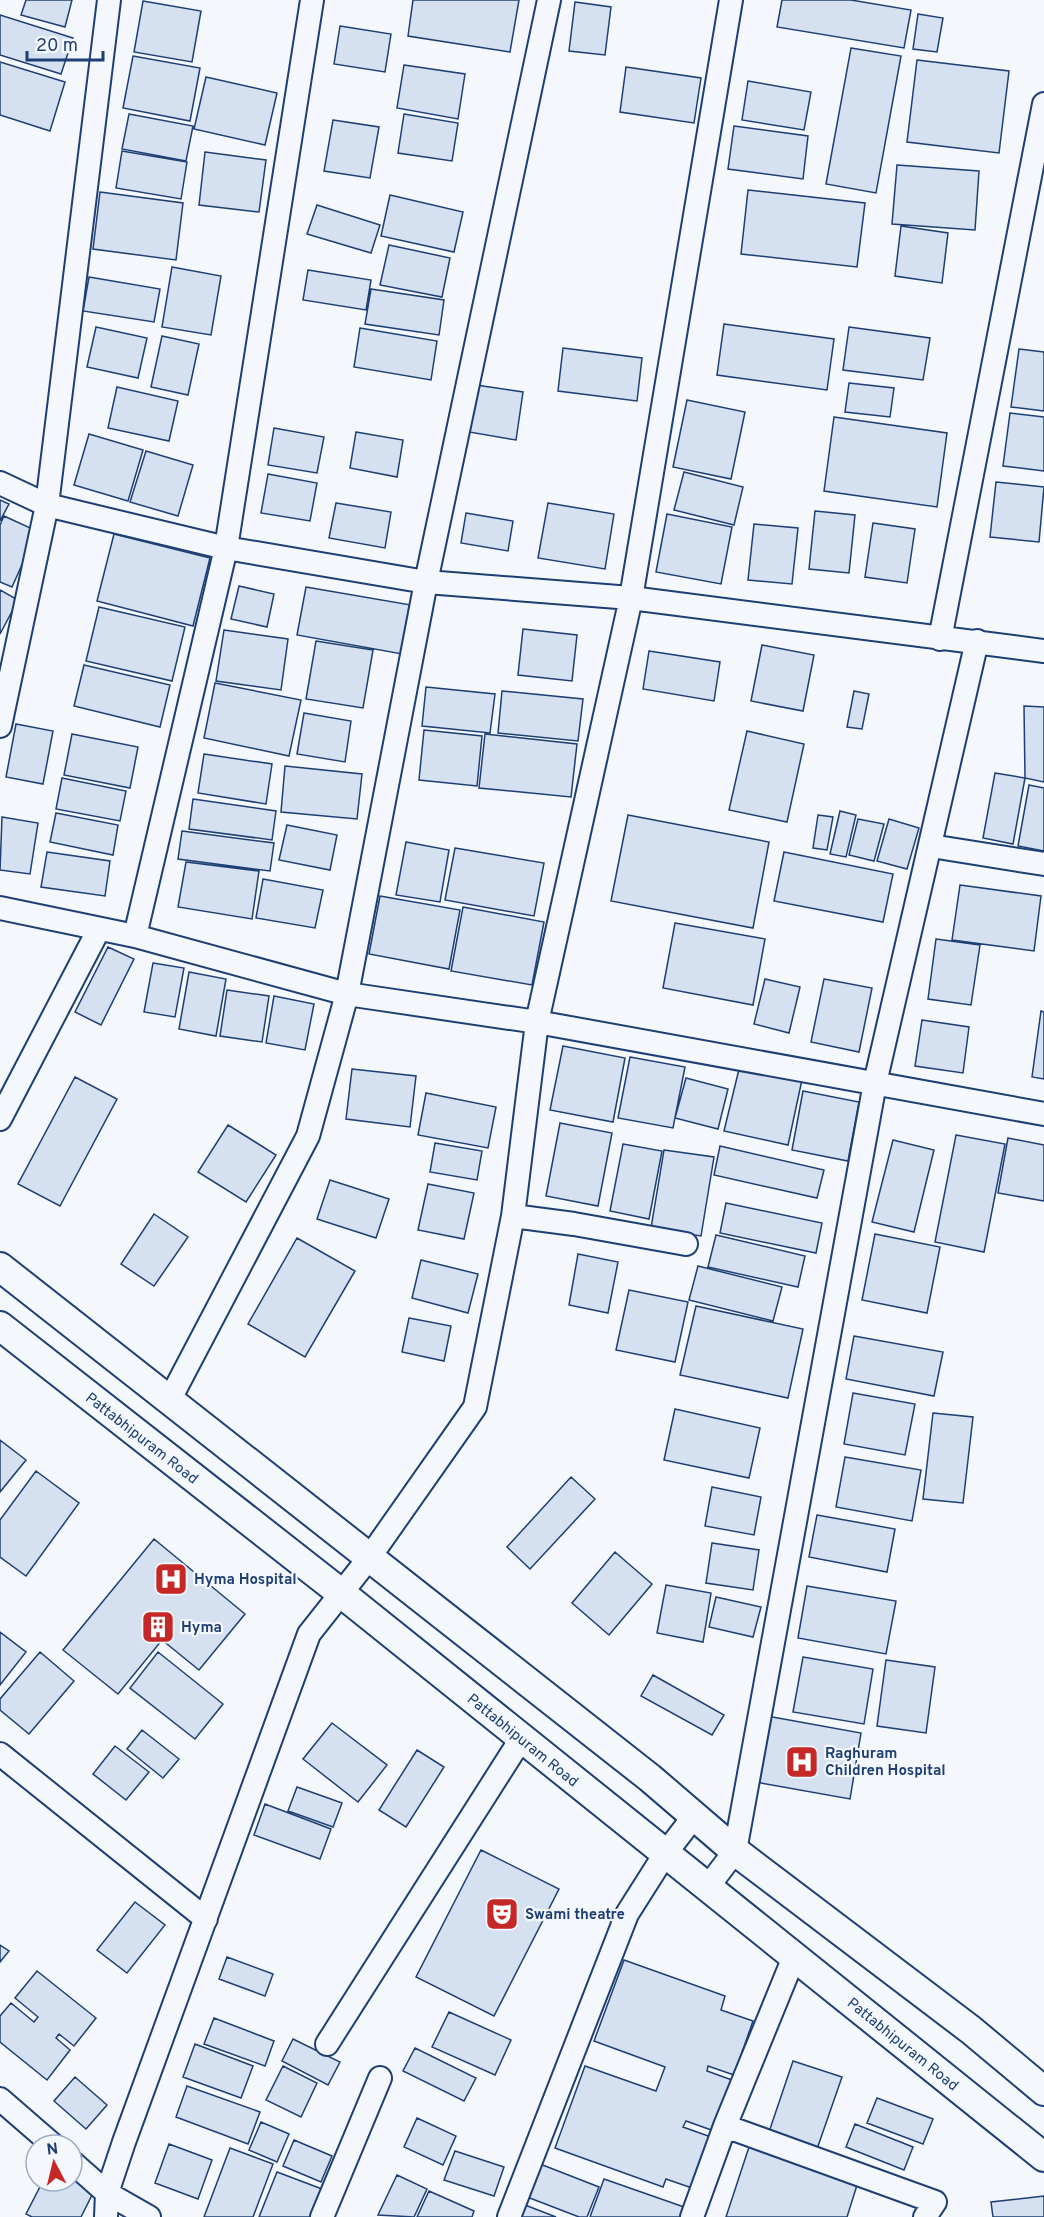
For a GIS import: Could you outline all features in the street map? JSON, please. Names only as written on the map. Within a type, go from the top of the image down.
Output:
[{"type":"street","points":[[0,726],[47,506],[110,0]]},
{"type":"street","points":[[135,936],[226,548],[312,0]]},
{"type":"street","points":[[170,1399],[308,1136],[348,994],[426,582],[549,0]]},
{"type":"street","points":[[106,2217],[107,2193],[309,1634],[369,1558],[475,1407],[513,1216],[537,1022],[631,598],[731,0]]},
{"type":"street","points":[[940,639],[1044,104]]},
{"type":"street","points":[[0,483],[47,506],[226,548],[426,582],[631,598],[1044,651]]},
{"type":"street","points":[[707,1888],[735,1851],[875,1083],[977,641]]},
{"type":"street","points":[[931,846],[1044,864]]},
{"type":"street","points":[[0,908],[135,936],[348,994],[537,1022],[1044,1114]]},
{"type":"street","points":[[0,1119],[99,929]]},
{"type":"street","points":[[513,1216],[574,1224],[686,1244]]},
{"type":"street","points":[[0,1267],[695,1815],[735,1851],[970,2030],[1044,2091]]},
{"type":"street","name":"Pattabhipuram Road","points":[[0,1326],[341,1593],[1044,2157]]},
{"type":"street","points":[[327,2044],[521,1739]]},
{"type":"street","points":[[0,1754],[206,1919]]},
{"type":"street","points":[[509,2217],[627,1914],[665,1854],[695,1815]]},
{"type":"street","points":[[692,2217],[725,2126],[795,1957]]},
{"type":"street","points":[[322,2217],[380,2078]]},
{"type":"street","points":[[0,2099],[39,2133]]},
{"type":"street","points":[[725,2126],[935,2202],[924,2217]]},
{"type":"street","points":[[84,2173],[107,2193],[150,2217]]},
{"type":"building","points":[[26,0],[72,0],[65,27],[21,15]]},
{"type":"building","points":[[413,0],[519,0],[510,52],[408,36]]},
{"type":"building","points":[[782,0],[851,0],[911,10],[904,48],[777,27]]},
{"type":"building","points":[[143,1],[201,11],[192,62],[134,52]]},
{"type":"building","points":[[575,2],[611,7],[605,55],[569,51]]},
{"type":"building","points":[[918,14],[943,18],[937,52],[913,49]]},
{"type":"building","points":[[0,15],[73,38],[61,74],[0,55]]},
{"type":"building","points":[[340,26],[391,34],[385,72],[334,64]]},
{"type":"building","points":[[851,48],[901,56],[876,193],[826,184]]},
{"type":"building","points":[[133,56],[200,68],[190,121],[123,108]]},
{"type":"building","points":[[917,60],[1009,71],[999,153],[907,142]]},
{"type":"building","points":[[0,62],[65,82],[50,131],[0,115]]},
{"type":"building","points":[[404,65],[465,74],[458,119],[397,108]]},
{"type":"building","points":[[626,67],[701,78],[694,123],[620,112]]},
{"type":"building","points":[[206,77],[277,93],[265,145],[194,129]]},
{"type":"building","points":[[748,81],[811,92],[804,130],[742,120]]},
{"type":"building","points":[[129,114],[193,126],[186,161],[122,149]]},
{"type":"building","points":[[404,114],[458,123],[452,161],[398,153]]},
{"type":"building","points":[[333,120],[379,127],[370,178],[324,171]]},
{"type":"building","points":[[734,126],[808,136],[803,179],[728,169]]},
{"type":"building","points":[[122,151],[187,162],[181,199],[116,188]]},
{"type":"building","points":[[205,152],[266,160],[259,212],[199,205]]},
{"type":"building","points":[[897,165],[979,171],[975,230],[892,224]]},
{"type":"building","points":[[748,190],[865,203],[857,267],[741,254]]},
{"type":"building","points":[[100,192],[183,203],[176,260],[93,249]]},
{"type":"building","points":[[390,195],[463,212],[454,252],[381,236]]},
{"type":"building","points":[[317,205],[380,225],[371,253],[307,234]]},
{"type":"building","points":[[901,226],[948,233],[942,283],[895,276]]},
{"type":"building","points":[[389,245],[450,258],[442,297],[380,285]]},
{"type":"building","points":[[172,267],[221,276],[211,335],[162,327]]},
{"type":"building","points":[[308,270],[371,280],[366,310],[303,300]]},
{"type":"building","points":[[89,277],[160,289],[154,322],[83,311]]},
{"type":"building","points":[[371,289],[444,300],[439,335],[365,324]]},
{"type":"building","points":[[724,324],[834,339],[827,390],[717,375]]},
{"type":"building","points":[[96,327],[147,338],[138,378],[87,367]]},
{"type":"building","points":[[849,327],[930,338],[923,380],[843,370]]},
{"type":"building","points":[[360,328],[437,341],[431,380],[354,367]]},
{"type":"building","points":[[162,336],[199,344],[188,395],[151,387]]},
{"type":"building","points":[[563,348],[642,358],[637,401],[558,391]]},
{"type":"building","points":[[1019,349],[1044,352],[1044,411],[1011,407]]},
{"type":"building","points":[[849,383],[894,388],[890,417],[845,412]]},
{"type":"building","points":[[476,385],[523,392],[516,440],[469,432]]},
{"type":"building","points":[[117,387],[178,401],[169,441],[108,428]]},
{"type":"building","points":[[687,400],[745,412],[731,479],[673,467]]},
{"type":"building","points":[[1010,413],[1044,417],[1044,471],[1003,466]]},
{"type":"building","points":[[834,417],[947,433],[937,507],[824,491]]},
{"type":"building","points":[[274,428],[324,437],[317,473],[268,465]]},
{"type":"building","points":[[356,432],[403,440],[397,477],[350,468]]},
{"type":"building","points":[[89,434],[143,450],[128,501],[74,485]]},
{"type":"building","points":[[146,451],[193,465],[178,516],[130,502]]},
{"type":"building","points":[[684,472],[743,487],[734,525],[674,510]]},
{"type":"building","points":[[268,474],[317,483],[310,521],[261,513]]},
{"type":"building","points":[[996,482],[1044,487],[1039,542],[990,537]]},
{"type":"building","points":[[0,500],[9,504],[0,521]]},
{"type":"building","points":[[336,503],[391,512],[385,548],[329,538]]},
{"type":"building","points":[[548,503],[614,514],[605,569],[538,558]]},
{"type":"building","points":[[815,511],[855,515],[849,573],[809,569]]},
{"type":"building","points":[[466,513],[513,521],[508,551],[461,543]]},
{"type":"building","points":[[667,514],[732,527],[721,584],[656,572]]},
{"type":"building","points":[[4,516],[37,531],[12,587],[0,582],[0,525]]},
{"type":"building","points":[[873,523],[915,529],[907,583],[865,577]]},
{"type":"building","points":[[754,524],[798,528],[792,584],[748,580]]},
{"type":"building","points":[[114,534],[210,558],[193,626],[97,601]]},
{"type":"building","points":[[239,586],[274,594],[267,627],[231,619]]},
{"type":"building","points":[[306,587],[411,605],[402,654],[297,635]]},
{"type":"building","points":[[0,590],[18,600],[0,634]]},
{"type":"building","points":[[99,607],[185,627],[172,681],[86,661]]},
{"type":"building","points":[[523,629],[577,635],[572,681],[518,675]]},
{"type":"building","points":[[224,630],[288,639],[281,690],[216,681]]},
{"type":"building","points":[[316,641],[373,650],[363,708],[306,699]]},
{"type":"building","points":[[762,645],[814,655],[803,711],[751,701]]},
{"type":"building","points":[[649,651],[720,662],[714,701],[643,689]]},
{"type":"building","points":[[84,665],[170,685],[160,727],[74,706]]},
{"type":"building","points":[[215,683],[301,700],[289,756],[204,738]]},
{"type":"building","points":[[426,687],[495,694],[490,733],[422,726]]},
{"type":"building","points":[[502,691],[583,699],[578,741],[498,733]]},
{"type":"building","points":[[854,691],[869,694],[862,729],[847,727]]},
{"type":"building","points":[[1024,706],[1044,707],[1044,782],[1025,778]]},
{"type":"building","points":[[304,713],[351,721],[345,762],[297,754]]},
{"type":"building","points":[[16,724],[53,731],[43,784],[6,777]]},
{"type":"building","points":[[424,730],[482,736],[477,786],[419,780]]},
{"type":"building","points":[[747,731],[804,744],[787,822],[729,810]]},
{"type":"building","points":[[72,734],[138,747],[130,788],[64,775]]},
{"type":"building","points":[[485,734],[577,744],[571,797],[479,788]]},
{"type":"building","points":[[204,754],[272,764],[266,804],[198,793]]},
{"type":"building","points":[[285,766],[362,774],[357,819],[281,812]]},
{"type":"building","points":[[995,773],[1025,778],[1013,844],[983,838]]},
{"type":"building","points":[[62,778],[126,791],[120,821],[56,809]]},
{"type":"building","points":[[1029,785],[1044,788],[1044,851],[1018,846]]},
{"type":"building","points":[[193,799],[276,811],[272,840],[189,829]]},
{"type":"building","points":[[840,811],[856,815],[846,857],[830,854]]},
{"type":"building","points":[[56,813],[118,825],[113,855],[50,842]]},
{"type":"building","points":[[628,815],[769,842],[753,928],[611,901]]},
{"type":"building","points":[[818,815],[833,817],[827,850],[813,848]]},
{"type":"building","points":[[2,817],[38,823],[30,874],[0,870]]},
{"type":"building","points":[[858,819],[884,824],[874,861],[849,855]]},
{"type":"building","points":[[889,819],[919,828],[907,869],[877,861]]},
{"type":"building","points":[[287,825],[337,835],[330,870],[279,860]]},
{"type":"building","points":[[182,831],[274,843],[270,871],[178,859]]},
{"type":"building","points":[[406,842],[449,850],[440,902],[396,895]]},
{"type":"building","points":[[455,848],[544,863],[534,916],[445,900]]},
{"type":"building","points":[[47,852],[110,861],[105,896],[41,887]]},
{"type":"building","points":[[784,852],[893,874],[883,922],[774,901]]},
{"type":"building","points":[[186,862],[259,871],[252,919],[178,907]]},
{"type":"building","points":[[263,879],[323,890],[315,928],[256,918]]},
{"type":"building","points":[[960,885],[1041,896],[1034,951],[952,940]]},
{"type":"building","points":[[380,896],[460,910],[449,969],[369,954]]},
{"type":"building","points":[[463,907],[544,922],[532,985],[451,971]]},
{"type":"building","points":[[675,923],[765,939],[753,1005],[663,988]]},
{"type":"building","points":[[936,939],[980,945],[971,1005],[928,999]]},
{"type":"building","points":[[108,947],[134,959],[101,1025],[75,1012]]},
{"type":"building","points":[[153,963],[184,968],[175,1017],[144,1012]]},
{"type":"building","points":[[189,972],[226,979],[216,1036],[179,1029]]},
{"type":"building","points":[[765,979],[800,987],[789,1033],[754,1024]]},
{"type":"building","points":[[824,979],[872,988],[859,1052],[811,1042]]},
{"type":"building","points":[[227,990],[269,996],[262,1042],[220,1036]]},
{"type":"building","points":[[274,996],[314,1004],[305,1050],[266,1043]]},
{"type":"building","points":[[1041,1011],[1044,1012],[1044,1079],[1032,1077]]},
{"type":"building","points":[[922,1020],[969,1027],[963,1073],[915,1066]]},
{"type":"building","points":[[563,1046],[625,1058],[613,1122],[550,1110]]},
{"type":"building","points":[[630,1057],[685,1067],[673,1128],[618,1118]]},
{"type":"building","points":[[741,1061],[803,1075],[788,1145],[724,1131]]},
{"type":"building","points":[[352,1069],[416,1076],[410,1127],[346,1119]]},
{"type":"building","points":[[75,1077],[117,1099],[60,1206],[18,1184]]},
{"type":"building","points":[[686,1078],[728,1089],[718,1129],[675,1118]]},
{"type":"building","points":[[803,1091],[859,1102],[848,1161],[792,1150]]},
{"type":"building","points":[[426,1093],[496,1107],[488,1148],[418,1135]]},
{"type":"building","points":[[560,1123],[612,1133],[598,1206],[546,1196]]},
{"type":"building","points":[[228,1125],[276,1155],[246,1202],[198,1172]]},
{"type":"building","points":[[956,1135],[1005,1144],[984,1252],[935,1242]]},
{"type":"building","points":[[1008,1138],[1044,1145],[1044,1201],[998,1193]]},
{"type":"building","points":[[893,1140],[934,1150],[914,1232],[872,1222]]},
{"type":"building","points":[[435,1143],[482,1151],[477,1180],[430,1172]]},
{"type":"building","points":[[623,1144],[662,1151],[649,1219],[610,1211]]},
{"type":"building","points":[[720,1146],[824,1170],[817,1198],[714,1175]]},
{"type":"building","points":[[664,1150],[714,1157],[701,1236],[651,1228]]},
{"type":"building","points":[[330,1180],[389,1199],[376,1238],[317,1219]]},
{"type":"building","points":[[428,1184],[474,1193],[464,1239],[418,1230]]},
{"type":"building","points":[[726,1203],[822,1223],[816,1253],[720,1233]]},
{"type":"building","points":[[154,1214],[188,1237],[154,1286],[121,1264]]},
{"type":"building","points":[[875,1234],[940,1247],[927,1313],[862,1300]]},
{"type":"building","points":[[716,1235],[805,1256],[798,1287],[708,1267]]},
{"type":"building","points":[[297,1238],[355,1271],[305,1357],[248,1324]]},
{"type":"building","points":[[578,1254],[618,1262],[608,1313],[569,1305]]},
{"type":"building","points":[[421,1260],[478,1274],[468,1313],[412,1298]]},
{"type":"building","points":[[698,1266],[782,1287],[773,1321],[689,1300]]},
{"type":"building","points":[[629,1290],[688,1302],[675,1362],[616,1350]]},
{"type":"building","points":[[696,1306],[803,1329],[788,1398],[680,1375]]},
{"type":"building","points":[[409,1318],[451,1326],[444,1361],[402,1352]]},
{"type":"building","points":[[854,1336],[943,1352],[934,1396],[846,1379]]},
{"type":"building","points":[[853,1393],[915,1404],[905,1455],[844,1444]]},
{"type":"building","points":[[675,1409],[760,1428],[749,1478],[664,1460]]},
{"type":"building","points":[[933,1413],[973,1417],[963,1503],[923,1499]]},
{"type":"building","points":[[0,1440],[26,1460],[0,1492]]},
{"type":"building","points":[[845,1457],[921,1470],[912,1521],[836,1507]]},
{"type":"building","points":[[36,1471],[79,1503],[26,1576],[0,1557],[0,1520]]},
{"type":"building","points":[[571,1477],[595,1499],[530,1569],[507,1547]]},
{"type":"building","points":[[712,1487],[761,1497],[754,1535],[705,1526]]},
{"type":"building","points":[[817,1515],[895,1529],[887,1572],[809,1557]]},
{"type":"building","name":"Hyma","points":[[154,1539],[245,1614],[199,1670],[162,1640],[118,1694],[63,1650]]},
{"type":"building","points":[[712,1543],[759,1550],[753,1590],[706,1583]]},
{"type":"building","points":[[615,1552],[652,1584],[609,1635],[572,1603]]},
{"type":"building","points":[[666,1585],[711,1593],[703,1642],[657,1633]]},
{"type":"building","points":[[807,1586],[896,1601],[886,1654],[798,1638]]},
{"type":"building","points":[[716,1597],[761,1607],[753,1637],[709,1627]]},
{"type":"building","points":[[0,1632],[26,1652],[0,1685]]},
{"type":"building","points":[[40,1652],[74,1681],[29,1734],[0,1710],[0,1699]]},
{"type":"building","points":[[158,1652],[223,1704],[195,1739],[130,1688]]},
{"type":"building","points":[[803,1657],[873,1669],[864,1724],[793,1712]]},
{"type":"building","points":[[886,1660],[935,1667],[926,1733],[877,1726]]},
{"type":"building","points":[[653,1675],[724,1715],[712,1735],[641,1696]]},
{"type":"building","points":[[767,1716],[861,1733],[850,1799],[755,1782]]},
{"type":"building","points":[[332,1723],[387,1765],[358,1802],[303,1759]]},
{"type":"building","points":[[142,1730],[179,1759],[163,1778],[127,1749]]},
{"type":"building","points":[[115,1746],[149,1772],[126,1800],[93,1774]]},
{"type":"building","points":[[417,1750],[444,1767],[406,1827],[379,1810]]},
{"type":"building","points":[[297,1787],[342,1803],[333,1827],[288,1811]]},
{"type":"building","points":[[265,1804],[331,1829],[320,1859],[254,1835]]},
{"type":"building","points":[[481,1850],[559,1889],[494,2016],[416,1977]]},
{"type":"building","points":[[135,1902],[165,1925],[127,1973],[97,1950]]},
{"type":"building","points":[[0,1945],[9,1951],[0,1962]]},
{"type":"building","points":[[227,1957],[273,1974],[265,1996],[219,1979]]},
{"type":"building","points":[[624,1960],[725,1996],[721,2010],[753,2021],[734,2075],[708,2066],[707,2071],[732,2080],[714,2131],[686,2121],[683,2127],[711,2137],[692,2188],[666,2179],[663,2187],[555,2148],[585,2066],[656,2091],[665,2067],[594,2041]]},
{"type":"building","points":[[37,1971],[96,2018],[74,2046],[59,2034],[56,2038],[70,2050],[47,2080],[0,2042],[0,2016],[11,2003],[34,2022],[38,2017],[15,1998]]},
{"type":"building","points":[[449,2012],[511,2040],[495,2075],[432,2047]]},
{"type":"building","points":[[214,2018],[274,2041],[265,2066],[204,2044]]},
{"type":"building","points":[[293,2039],[340,2062],[328,2085],[282,2061]]},
{"type":"building","points":[[195,2044],[253,2066],[241,2098],[183,2077]]},
{"type":"building","points":[[415,2048],[476,2078],[464,2101],[403,2071]]},
{"type":"building","points":[[793,2061],[842,2077],[817,2149],[769,2132]]},
{"type":"building","points":[[283,2066],[317,2083],[301,2117],[266,2100]]},
{"type":"building","points":[[75,2077],[107,2105],[86,2129],[54,2101]]},
{"type":"building","points":[[187,2086],[260,2112],[248,2144],[176,2117]]},
{"type":"building","points":[[877,2098],[933,2119],[923,2144],[867,2123]]},
{"type":"building","points":[[417,2118],[456,2136],[443,2165],[404,2147]]},
{"type":"building","points":[[261,2122],[289,2134],[277,2162],[249,2150]]},
{"type":"building","points":[[855,2124],[913,2147],[904,2170],[846,2147]]},
{"type":"building","points":[[294,2140],[332,2156],[321,2182],[283,2166]]},
{"type":"building","points":[[169,2144],[212,2160],[198,2199],[155,2183]]},
{"type":"building","points":[[749,2147],[858,2182],[847,2217],[726,2217]]},
{"type":"building","points":[[230,2148],[273,2164],[253,2217],[204,2217]]},
{"type":"building","points":[[455,2151],[504,2167],[494,2196],[444,2180]]},
{"type":"building","points":[[535,2162],[599,2187],[587,2217],[579,2217],[522,2195]]},
{"type":"building","points":[[277,2172],[322,2189],[311,2217],[259,2217]]},
{"type":"building","points":[[397,2175],[427,2189],[414,2217],[378,2215]]},
{"type":"building","points":[[84,2179],[97,2185],[81,2217],[32,2217],[26,2214],[37,2193],[84,2193]]},
{"type":"building","points":[[604,2179],[684,2207],[680,2217],[590,2217]]},
{"type":"building","points":[[429,2191],[474,2211],[472,2217],[417,2217]]},
{"type":"building","points":[[1044,2196],[1044,2217],[993,2217],[991,2202]]},
{"type":"building","points":[[525,2205],[556,2217],[521,2217]]},
{"type":"place","name":"Hyma Hospital","points":[[171,1579]]},
{"type":"place","name":"Hyma","points":[[158,1627]]},
{"type":"place","name":"Raghuram Children Hospital","points":[[802,1762]]},
{"type":"place","name":"Swami theatre","points":[[502,1914]]}]
